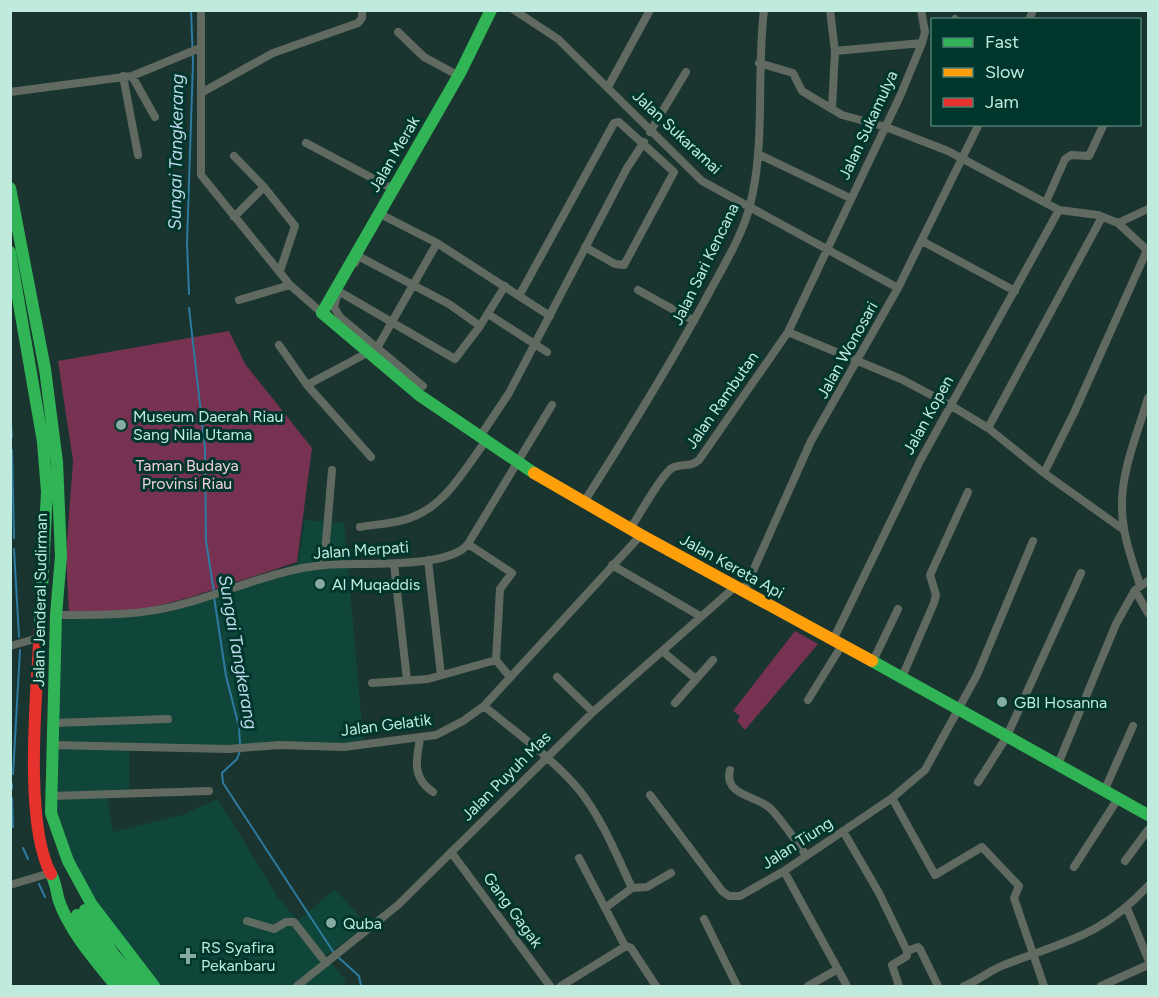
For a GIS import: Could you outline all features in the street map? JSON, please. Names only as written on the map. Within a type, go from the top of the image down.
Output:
[{"type":"main road","name":"Jalan Merak","points":[[322,313],[459,76],[491,10]]},
{"type":"main road","name":"Jalan Jenderal Sudirman","points":[[10,188],[41,346],[55,441],[61,556],[56,615],[51,813],[63,854],[115,939],[154,987]]},
{"type":"main road","name":"Jalan Jenderal Sudirman","points":[[10,252],[46,471],[47,509],[42,637],[35,739],[38,842],[57,886],[59,900],[82,942],[117,987]]},
{"type":"main road","name":"Jalan Kereta Api","points":[[322,313],[372,351],[419,395],[518,464],[635,532],[1149,815]]},
{"type":"main road","points":[[63,854],[63,867],[72,896],[97,948],[128,987]]},
{"type":"main road","points":[[57,886],[72,896],[141,987]]},
{"type":"street","points":[[201,93],[273,53],[358,23],[362,18],[363,10]]},
{"type":"street","name":"Jalan Sukaramai","points":[[514,10],[558,39],[702,181],[898,288]]},
{"type":"street","points":[[608,87],[650,10]]},
{"type":"street","name":"Jalan Sari Kencana","points":[[584,502],[666,373],[750,208],[757,172],[759,63],[764,10]]},
{"type":"street","points":[[830,10],[835,51],[832,108]]},
{"type":"street","name":"Jalan Sukamulya","points":[[788,332],[850,198],[886,127],[922,43],[925,32],[921,10]]},
{"type":"street","points":[[200,11],[199,172],[290,285],[322,313]]},
{"type":"street","points":[[398,32],[424,57],[459,76]]},
{"type":"street","points":[[835,51],[922,43]]},
{"type":"street","points":[[10,92],[128,76],[200,48]]},
{"type":"street","points":[[759,63],[793,73],[802,90],[842,115],[886,127],[948,151],[1059,210],[1102,217],[1118,223],[1147,251],[1074,413],[1044,473]]},
{"type":"street","points":[[651,132],[686,72]]},
{"type":"street","points":[[128,76],[155,117]]},
{"type":"street","points":[[128,76],[138,155]]},
{"type":"street","points":[[519,296],[614,123],[619,122],[644,142],[674,172],[624,265],[615,264],[585,247]]},
{"type":"street","name":"Jalan Wonosari","points":[[740,589],[811,441],[859,361],[898,288],[978,126]]},
{"type":"street","points":[[1047,202],[1065,159],[1071,155],[1089,156],[1103,126]]},
{"type":"street","points":[[360,527],[409,519],[426,510],[448,492],[509,393],[585,247],[644,142]]},
{"type":"street","points":[[306,143],[393,189]]},
{"type":"street","points":[[758,154],[850,198]]},
{"type":"street","points":[[234,156],[264,187],[296,226],[280,271]]},
{"type":"street","points":[[234,217],[264,187]]},
{"type":"street","points":[[1118,223],[1149,209]]},
{"type":"street","name":"Jalan Kopen","points":[[808,700],[838,643],[920,461],[1059,210]]},
{"type":"street","points":[[378,213],[437,243],[550,316]]},
{"type":"street","points":[[988,428],[1102,217]]},
{"type":"street","points":[[922,242],[1015,291]]},
{"type":"street","points":[[307,385],[372,351],[392,322],[437,243]]},
{"type":"street","points":[[423,386],[372,351],[338,314],[334,303],[358,256],[449,304],[480,326]]},
{"type":"street","points":[[239,300],[290,285]]},
{"type":"street","points":[[340,292],[454,359],[458,358],[480,326],[504,286]]},
{"type":"street","points":[[638,290],[694,321]]},
{"type":"street","points":[[488,314],[547,352]]},
{"type":"street","points":[[788,332],[901,379],[950,405],[988,428],[1044,473],[1124,530]]},
{"type":"street","name":"Jalan Rambutan","points":[[635,532],[668,471],[679,465],[691,466],[699,460],[788,332]]},
{"type":"street","points":[[279,345],[307,385],[371,458]]},
{"type":"street","points":[[1149,398],[1123,488],[1124,530],[1149,613]]},
{"type":"street","points":[[509,676],[496,660],[500,589],[512,573],[468,544],[552,405]]},
{"type":"street","points":[[324,565],[332,470]]},
{"type":"street","points":[[902,677],[934,603],[936,595],[930,575],[969,492]]},
{"type":"street","name":"Jalan Gelatik","points":[[52,745],[228,750],[279,745],[344,747],[420,739],[450,728],[484,706],[612,565],[635,532]]},
{"type":"street","name":"Jalan Tiung","points":[[650,795],[722,891],[729,896],[740,896],[784,871],[892,798],[925,770],[977,675],[1033,541]]},
{"type":"street","name":"Jalan Merpati","points":[[56,615],[128,614],[179,605],[231,588],[324,565],[394,564],[428,560],[458,552],[468,544]]},
{"type":"street","points":[[428,560],[441,675]]},
{"type":"street","points":[[394,564],[407,680]]},
{"type":"street","points":[[612,565],[700,616]]},
{"type":"street","points":[[978,782],[1006,738],[1081,573]]},
{"type":"street","points":[[1058,764],[1116,624],[1141,585]]},
{"type":"street","name":"Jalan Puyuh Mas","points":[[297,987],[398,905],[593,712],[700,616],[740,589]]},
{"type":"street","points":[[873,661],[898,609]]},
{"type":"street","points":[[10,646],[42,637]]},
{"type":"street","points":[[662,651],[696,679]]},
{"type":"street","points":[[372,683],[441,675],[496,660]]},
{"type":"street","points":[[675,703],[713,660]]},
{"type":"street","points":[[557,676],[593,712]]},
{"type":"street","points":[[484,706],[581,792],[615,851],[632,888]]},
{"type":"street","points":[[54,723],[168,719]]},
{"type":"street","points":[[1105,789],[1133,726]]},
{"type":"street","points":[[420,739],[417,773],[422,783],[433,792]]},
{"type":"street","points":[[730,770],[729,778],[742,796],[769,807],[806,855]]},
{"type":"street","points":[[51,796],[209,791]]},
{"type":"street","points":[[892,798],[935,875],[982,848],[1019,886],[1014,898],[1044,987]]},
{"type":"street","points":[[1074,867],[1119,798]]},
{"type":"street","points":[[1125,861],[1149,830]]},
{"type":"street","points":[[843,831],[879,893],[907,951],[907,956],[892,965],[898,987]]},
{"type":"street","name":"Gang Gagak","points":[[451,852],[550,987]]},
{"type":"street","points":[[579,858],[625,946],[631,948],[656,987]]},
{"type":"street","points":[[784,871],[847,987]]},
{"type":"street","points":[[10,885],[50,873]]},
{"type":"street","points":[[605,908],[632,888],[647,887],[671,873]]},
{"type":"street","points":[[964,987],[992,970],[1086,935],[1127,908],[1149,886]]},
{"type":"street","points":[[1127,908],[1147,948],[1149,959]]},
{"type":"street","points":[[704,919],[737,987]]},
{"type":"street","points":[[247,921],[274,929],[285,922],[294,922],[329,961]]},
{"type":"street","points":[[561,987],[625,946]]},
{"type":"street","points":[[907,951],[918,947],[920,949],[938,987]]},
{"type":"street","points":[[1101,987],[1149,965]]},
{"type":"street","points":[[808,987],[838,969]]},
{"type":"shaded area","points":[[305,520],[344,523],[364,747],[129,751],[129,793],[107,795],[113,832],[182,815],[218,799],[277,896],[298,921],[335,889],[367,925],[325,956],[346,980],[342,986],[160,986],[133,955],[75,867],[55,815],[60,631],[65,614],[138,612],[188,599],[298,564]]},
{"type":"green space","name":"Taman Budaya Provinsi Riau","points":[[229,331],[245,364],[312,448],[297,562],[188,598],[137,611],[69,613],[66,555],[73,461],[58,361]]},
{"type":"green space","points":[[795,631],[818,644],[745,730],[737,721],[740,716],[733,711]]},
{"type":"waterway","name":"Sungai Tangkerang","points":[[189,294],[187,243],[193,62],[191,10]]},
{"type":"waterway","name":"Sungai Tangkerang","points":[[189,308],[205,448],[206,541],[214,592]]},
{"type":"waterway","points":[[10,409],[12,437]]},
{"type":"waterway","points":[[12,450],[14,538]]},
{"type":"waterway","points":[[14,549],[19,637]]},
{"type":"waterway","name":"Sungai Tangkerang","points":[[214,597],[226,676],[239,727],[240,745]]},
{"type":"waterway","points":[[13,774],[20,650]]},
{"type":"waterway","name":"Sungai Tangkerang","points":[[240,751],[237,759],[222,773],[223,783],[334,953]]},
{"type":"waterway","points":[[12,784],[12,789]]},
{"type":"waterway","points":[[12,798],[13,827]]},
{"type":"waterway","points":[[23,848],[28,859]]},
{"type":"waterway","points":[[39,884],[45,897]]},
{"type":"waterway","name":"Sungai Tangkerang","points":[[338,957],[359,976],[361,986]]},
{"type":"traffic: fast","points":[[491,10],[460,73],[322,313],[419,395],[534,473]]},
{"type":"traffic: fast","points":[[10,188],[45,369],[57,462],[61,556],[56,615],[51,813],[68,861],[92,905],[154,986]]},
{"type":"traffic: fast","points":[[10,252],[43,442],[47,492],[40,627]]},
{"type":"traffic: fast","points":[[872,661],[1148,815]]},
{"type":"traffic: fast","points":[[51,874],[59,901],[70,924],[116,986]]},
{"type":"traffic: fast","points":[[85,910],[114,955],[141,986]]},
{"type":"traffic: fast","points":[[77,915],[102,954],[128,986]]},
{"type":"traffic: slow","points":[[534,473],[641,535],[872,661]]},
{"type":"traffic: jam","points":[[40,627],[34,790],[42,851],[51,874]]},
{"type":"place","name":"Museum Daerah Riau Sang Nila Utama","points":[[121,425]]},
{"type":"place","name":"Al Muqaddis","points":[[320,584]]},
{"type":"place","name":"GBI Hosanna","points":[[1002,702]]},
{"type":"place","name":"Quba","points":[[331,923]]},
{"type":"place","name":"RS Syafira Pekanbaru","points":[[188,956]]}]
